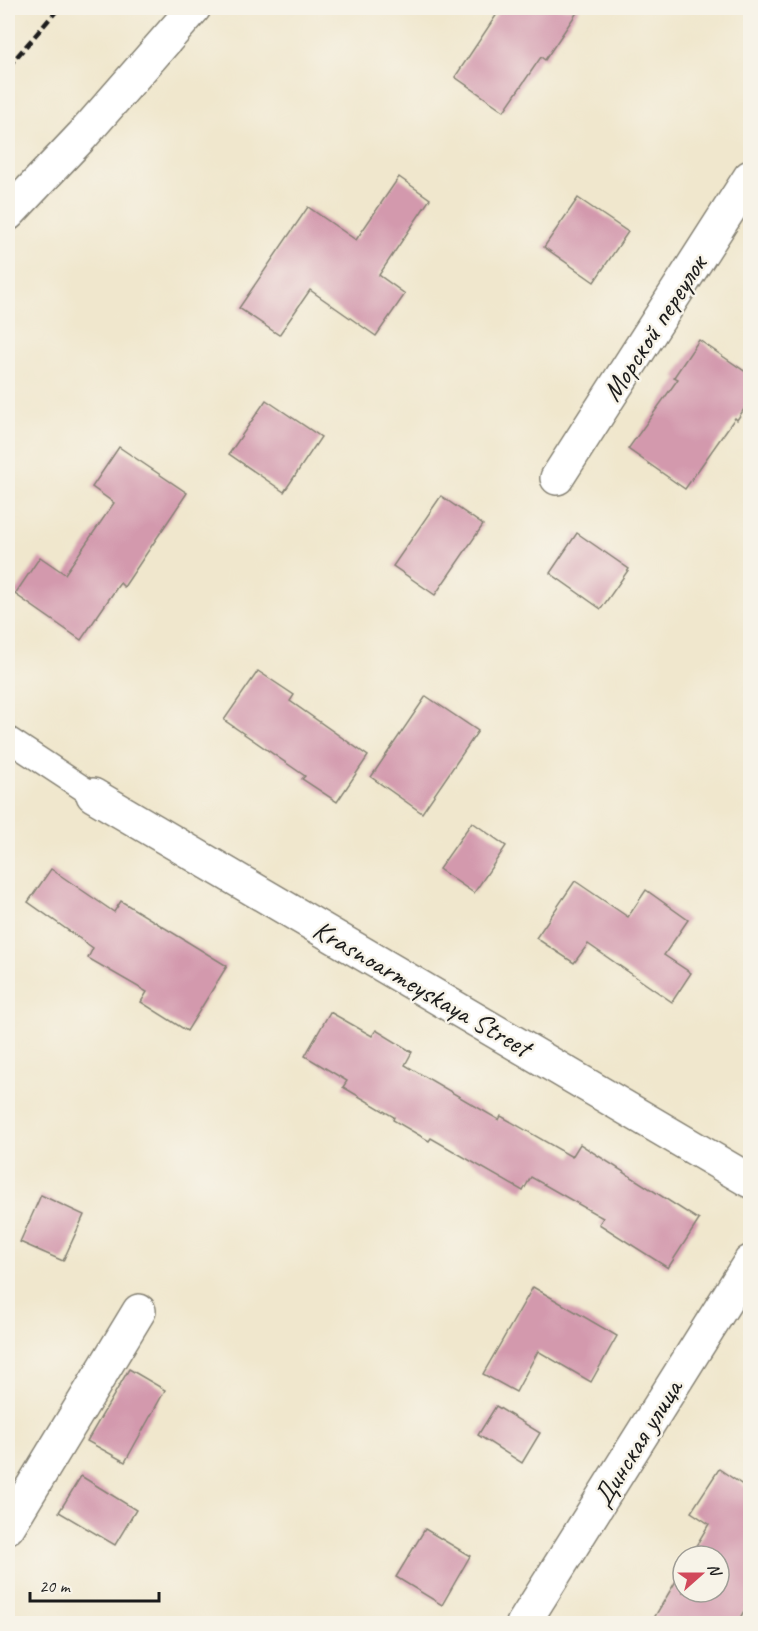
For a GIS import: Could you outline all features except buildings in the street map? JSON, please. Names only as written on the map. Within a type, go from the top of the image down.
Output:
[{"type":"street","points":[[8,214],[82,136],[194,8]]},
{"type":"street","name":"Морской переулок","points":[[557,478],[750,177]]},
{"type":"street","name":"Krasnoarmeyskaya Street","points":[[93,795],[750,1181]]},
{"type":"street","name":"Динская улица","points":[[523,1623],[750,1262]]},
{"type":"street","points":[[8,1527],[139,1311]]},
{"type":"lane","points":[[8,739],[93,795]]},
{"type":"railway","points":[[8,67],[59,8]]}]
